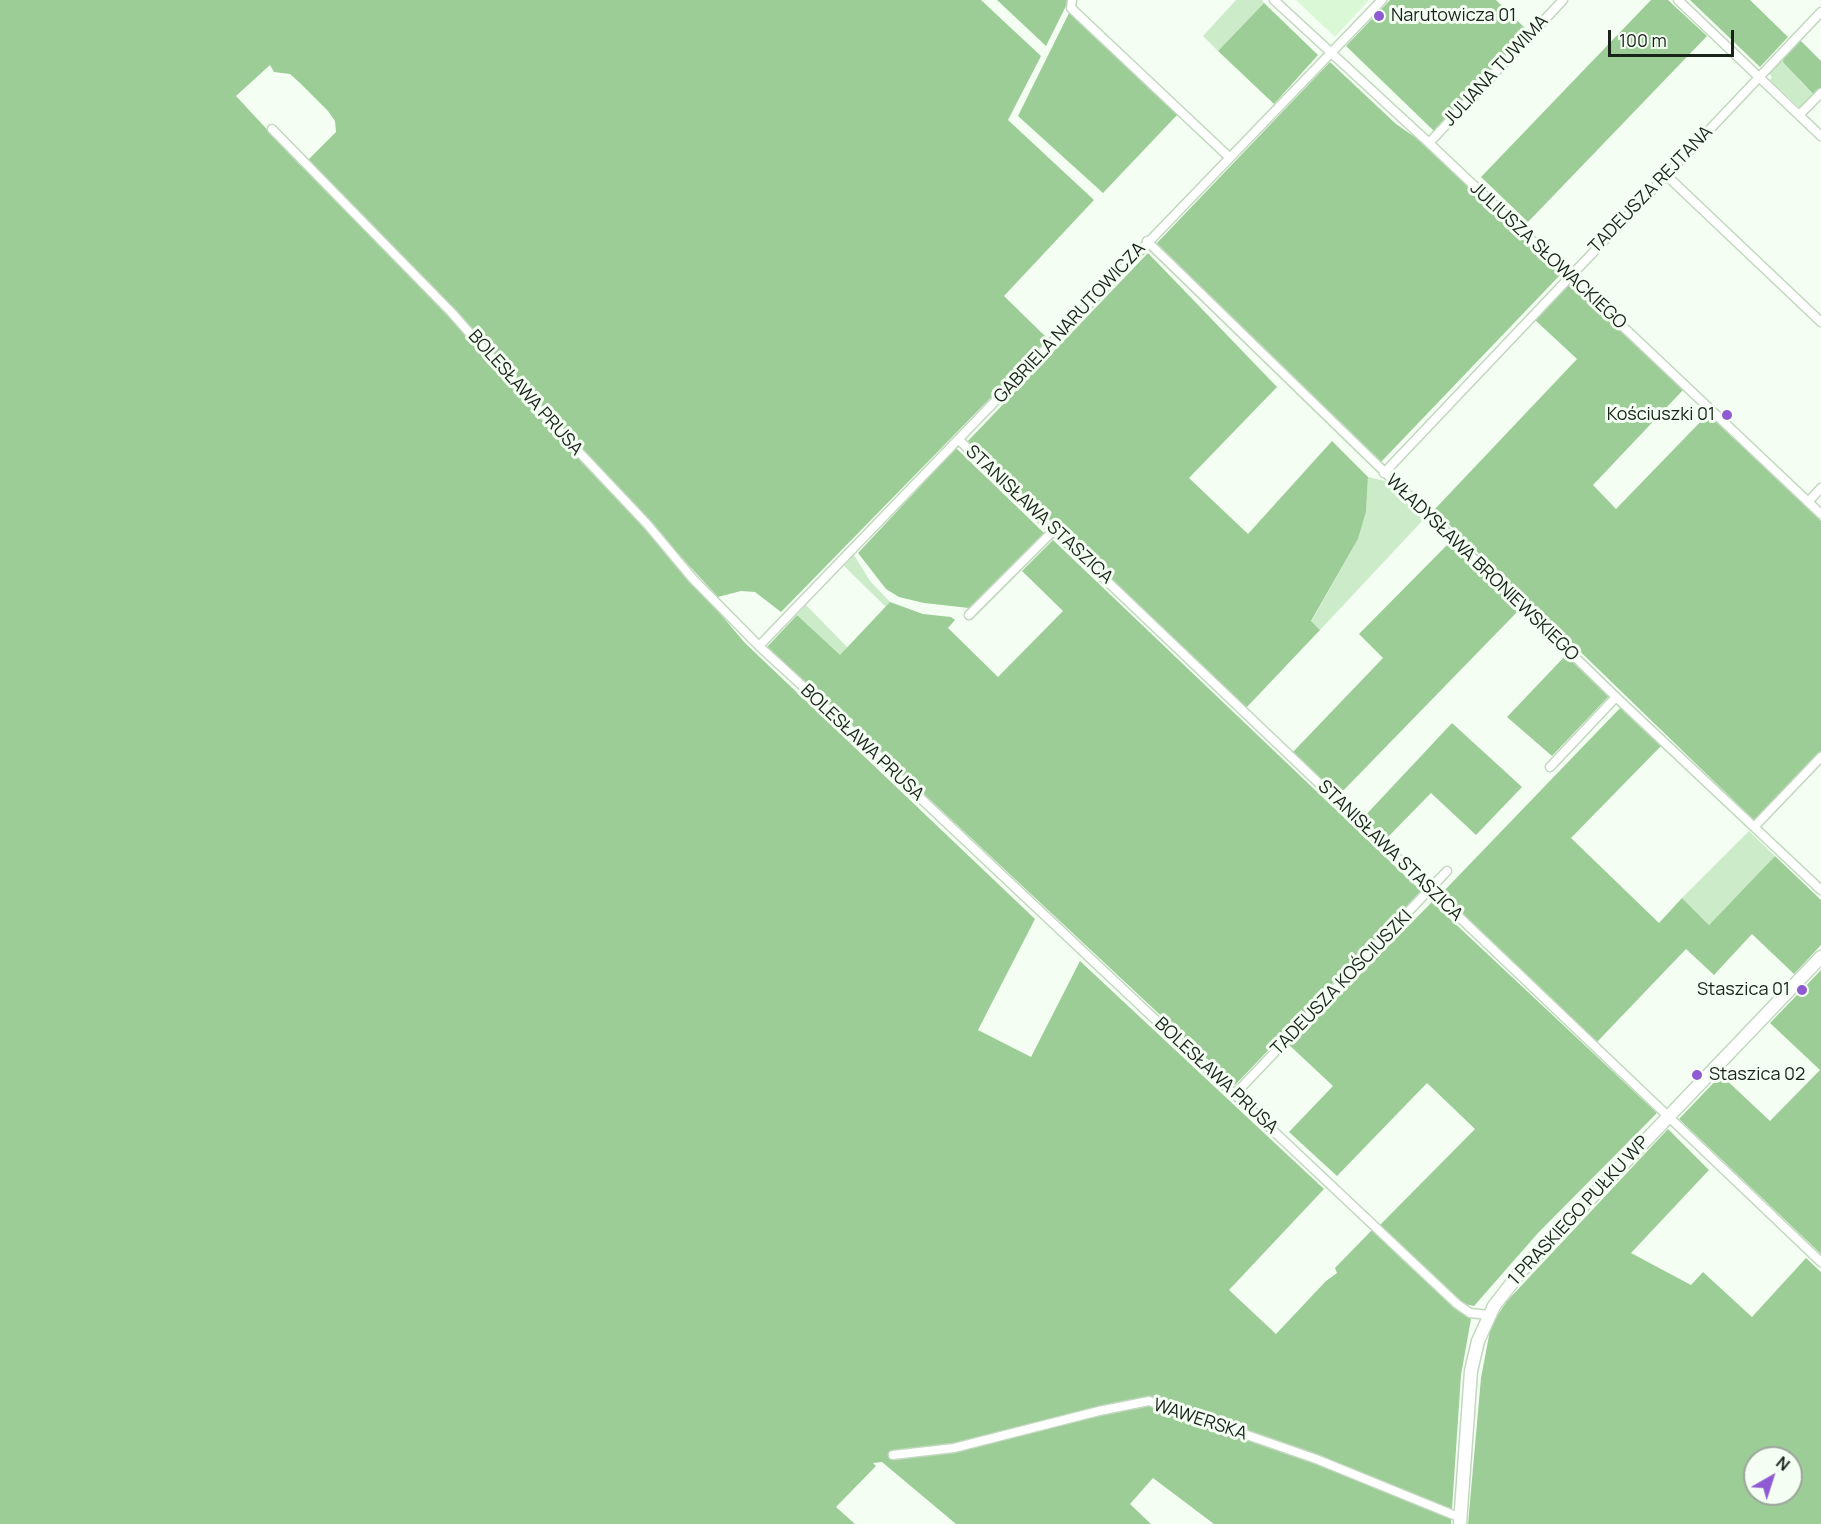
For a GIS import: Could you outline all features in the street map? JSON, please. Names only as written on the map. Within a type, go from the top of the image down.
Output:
[{"type":"street","name":"JULIUSZA SŁOWACKIEGO","points":[[1274,0],[1429,143],[1821,514]]},
{"type":"street","name":"GABRIELA NARUTOWICZA","points":[[759,646],[959,440],[1147,241],[1331,55],[1382,0]]},
{"type":"street","name":"JULIANA TUWIMA","points":[[1429,143],[1563,0]]},
{"type":"street","points":[[1678,0],[1821,136]]},
{"type":"street","points":[[1072,4],[1229,157]]},
{"type":"street","name":"TADEUSZA REJTANA","points":[[1384,473],[1569,275],[1821,12]]},
{"type":"street","points":[[1799,115],[1821,93]]},
{"type":"street","name":"BOLESŁAWA PRUSA","points":[[272,129],[452,313],[511,380],[647,524],[693,579],[759,646],[882,759],[898,777],[1081,951],[1236,1093],[1457,1304],[1470,1312],[1489,1315]]},
{"type":"street","points":[[1666,175],[1821,322]]},
{"type":"street","name":"WŁADYSŁAWA BRONIEWSKIEGO","points":[[1147,241],[1616,697],[1821,890]]},
{"type":"street","name":"STANISŁAWA STASZICA","points":[[959,440],[1821,1262]]},
{"type":"street","points":[[1808,502],[1821,488]]},
{"type":"street","points":[[969,615],[1054,530]]},
{"type":"street","points":[[1550,767],[1616,697]]},
{"type":"street","points":[[1755,826],[1821,757]]},
{"type":"street","name":"TADEUSZA KOŚCIUSZKI","points":[[1236,1093],[1447,872]]},
{"type":"street","name":"1 PRASKIEGO PUŁKU WP","points":[[1460,1521],[1471,1371],[1478,1341],[1500,1296],[1522,1270],[1821,957]]},
{"type":"street","name":"WAWERSKA","points":[[893,1455],[954,1448],[1099,1411],[1149,1401],[1316,1459],[1460,1521]]},
{"type":"shaded area","points":[[0,0],[981,0],[1041,56],[1008,120],[1094,200],[1004,296],[1048,339],[781,612],[755,592],[741,591],[718,597],[465,322],[308,160],[336,132],[335,121],[300,83],[290,74],[274,72],[270,65],[236,96],[301,166],[304,163],[649,530],[745,643],[1035,919],[978,1030],[1031,1057],[1080,961],[1324,1189],[1229,1290],[1276,1334],[1326,1281],[1337,1273],[1335,1268],[1373,1229],[1471,1319],[1461,1375],[1451,1524],[1214,1524],[1153,1478],[1130,1504],[1151,1524],[956,1524],[882,1462],[873,1463],[876,1466],[836,1507],[855,1524],[0,1524]]},
{"type":"shaded area","points":[[997,0],[1069,0],[1046,46]]},
{"type":"shaded area","points":[[1236,0],[1262,0],[1264,3],[1218,51],[1203,36]]},
{"type":"shaded area","points":[[1296,0],[1369,0],[1335,37]]},
{"type":"shaded area","points":[[1390,0],[1496,0],[1529,32],[1434,131],[1346,46]]},
{"type":"shaded area","points":[[1651,0],[1668,0],[1707,36],[1528,222],[1481,177]]},
{"type":"shaded area","points":[[1690,0],[1750,0],[1788,37],[1760,67]]},
{"type":"shaded area","points":[[1264,3],[1318,55],[1274,104],[1218,51]]},
{"type":"shaded area","points":[[1069,13],[1178,114],[1103,193],[1018,116]]},
{"type":"shaded area","points":[[1799,39],[1821,61],[1821,88],[1814,95],[1783,62],[1784,57]]},
{"type":"shaded area","points":[[1784,57],[1801,82],[1814,95],[1800,108],[1770,80],[1772,77],[1768,73]]},
{"type":"shaded area","points":[[1330,62],[1396,124],[1422,142],[1561,274],[1381,462],[1156,244]]},
{"type":"shaded area","points":[[1148,253],[1277,387],[1189,478],[1248,534],[1332,441],[1368,477],[1366,512],[1358,539],[1311,621],[1320,630],[1246,708],[967,442]]},
{"type":"shaded area","points":[[1570,283],[1683,390],[1593,485],[1616,509],[1708,414],[1821,521],[1821,751],[1754,820],[1434,510],[1577,359],[1535,320]]},
{"type":"shaded area","points":[[956,448],[1044,533],[969,608],[924,603],[899,597],[886,589],[858,553]]},
{"type":"shaded area","points":[[1368,477],[1385,481],[1423,520],[1320,630],[1311,622],[1358,539],[1366,512]]},
{"type":"shaded area","points":[[1053,540],[1421,891],[1235,1085],[767,647],[797,615],[840,655],[890,602],[923,614],[951,617],[955,620],[948,628],[998,677],[1063,611],[1022,571]]},
{"type":"shaded area","points":[[1448,544],[1519,610],[1338,796],[1292,753],[1383,658],[1359,634]]},
{"type":"shaded area","points":[[854,555],[870,581],[890,602],[886,607],[844,566]]},
{"type":"shaded area","points":[[806,605],[848,648],[840,656],[797,615]]},
{"type":"shaded area","points":[[1567,654],[1610,695],[1552,756],[1507,717]]},
{"type":"shaded area","points":[[1622,706],[1662,745],[1571,838],[1659,923],[1682,898],[1709,925],[1775,856],[1821,900],[1821,945],[1794,974],[1752,934],[1714,975],[1686,949],[1597,1042],[1441,894]]},
{"type":"shaded area","points":[[1452,723],[1522,787],[1476,835],[1431,793],[1384,841],[1362,819]]},
{"type":"shaded area","points":[[1749,831],[1775,856],[1709,925],[1682,898]]},
{"type":"shaded area","points":[[1432,902],[1657,1113],[1538,1233],[1474,1306],[1464,1304],[1380,1225],[1475,1129],[1427,1083],[1337,1176],[1289,1132],[1333,1086],[1287,1043],[1333,995],[1337,998]]},
{"type":"shaded area","points":[[1821,970],[1821,1254],[1679,1119],[1721,1075],[1770,1121],[1820,1070],[1770,1023]]},
{"type":"shaded area","points":[[1668,1129],[1709,1170],[1631,1253],[1691,1285],[1703,1272],[1752,1317],[1806,1258],[1821,1272],[1821,1524],[1468,1524],[1481,1378],[1491,1325],[1507,1301]]},
{"type":"place","name":"Narutowicza 01","points":[[1379,16]]},
{"type":"place","name":"Kościuszki 01","points":[[1727,415]]},
{"type":"place","name":"Staszica 01","points":[[1802,990]]},
{"type":"place","name":"Staszica 02","points":[[1697,1075]]}]
